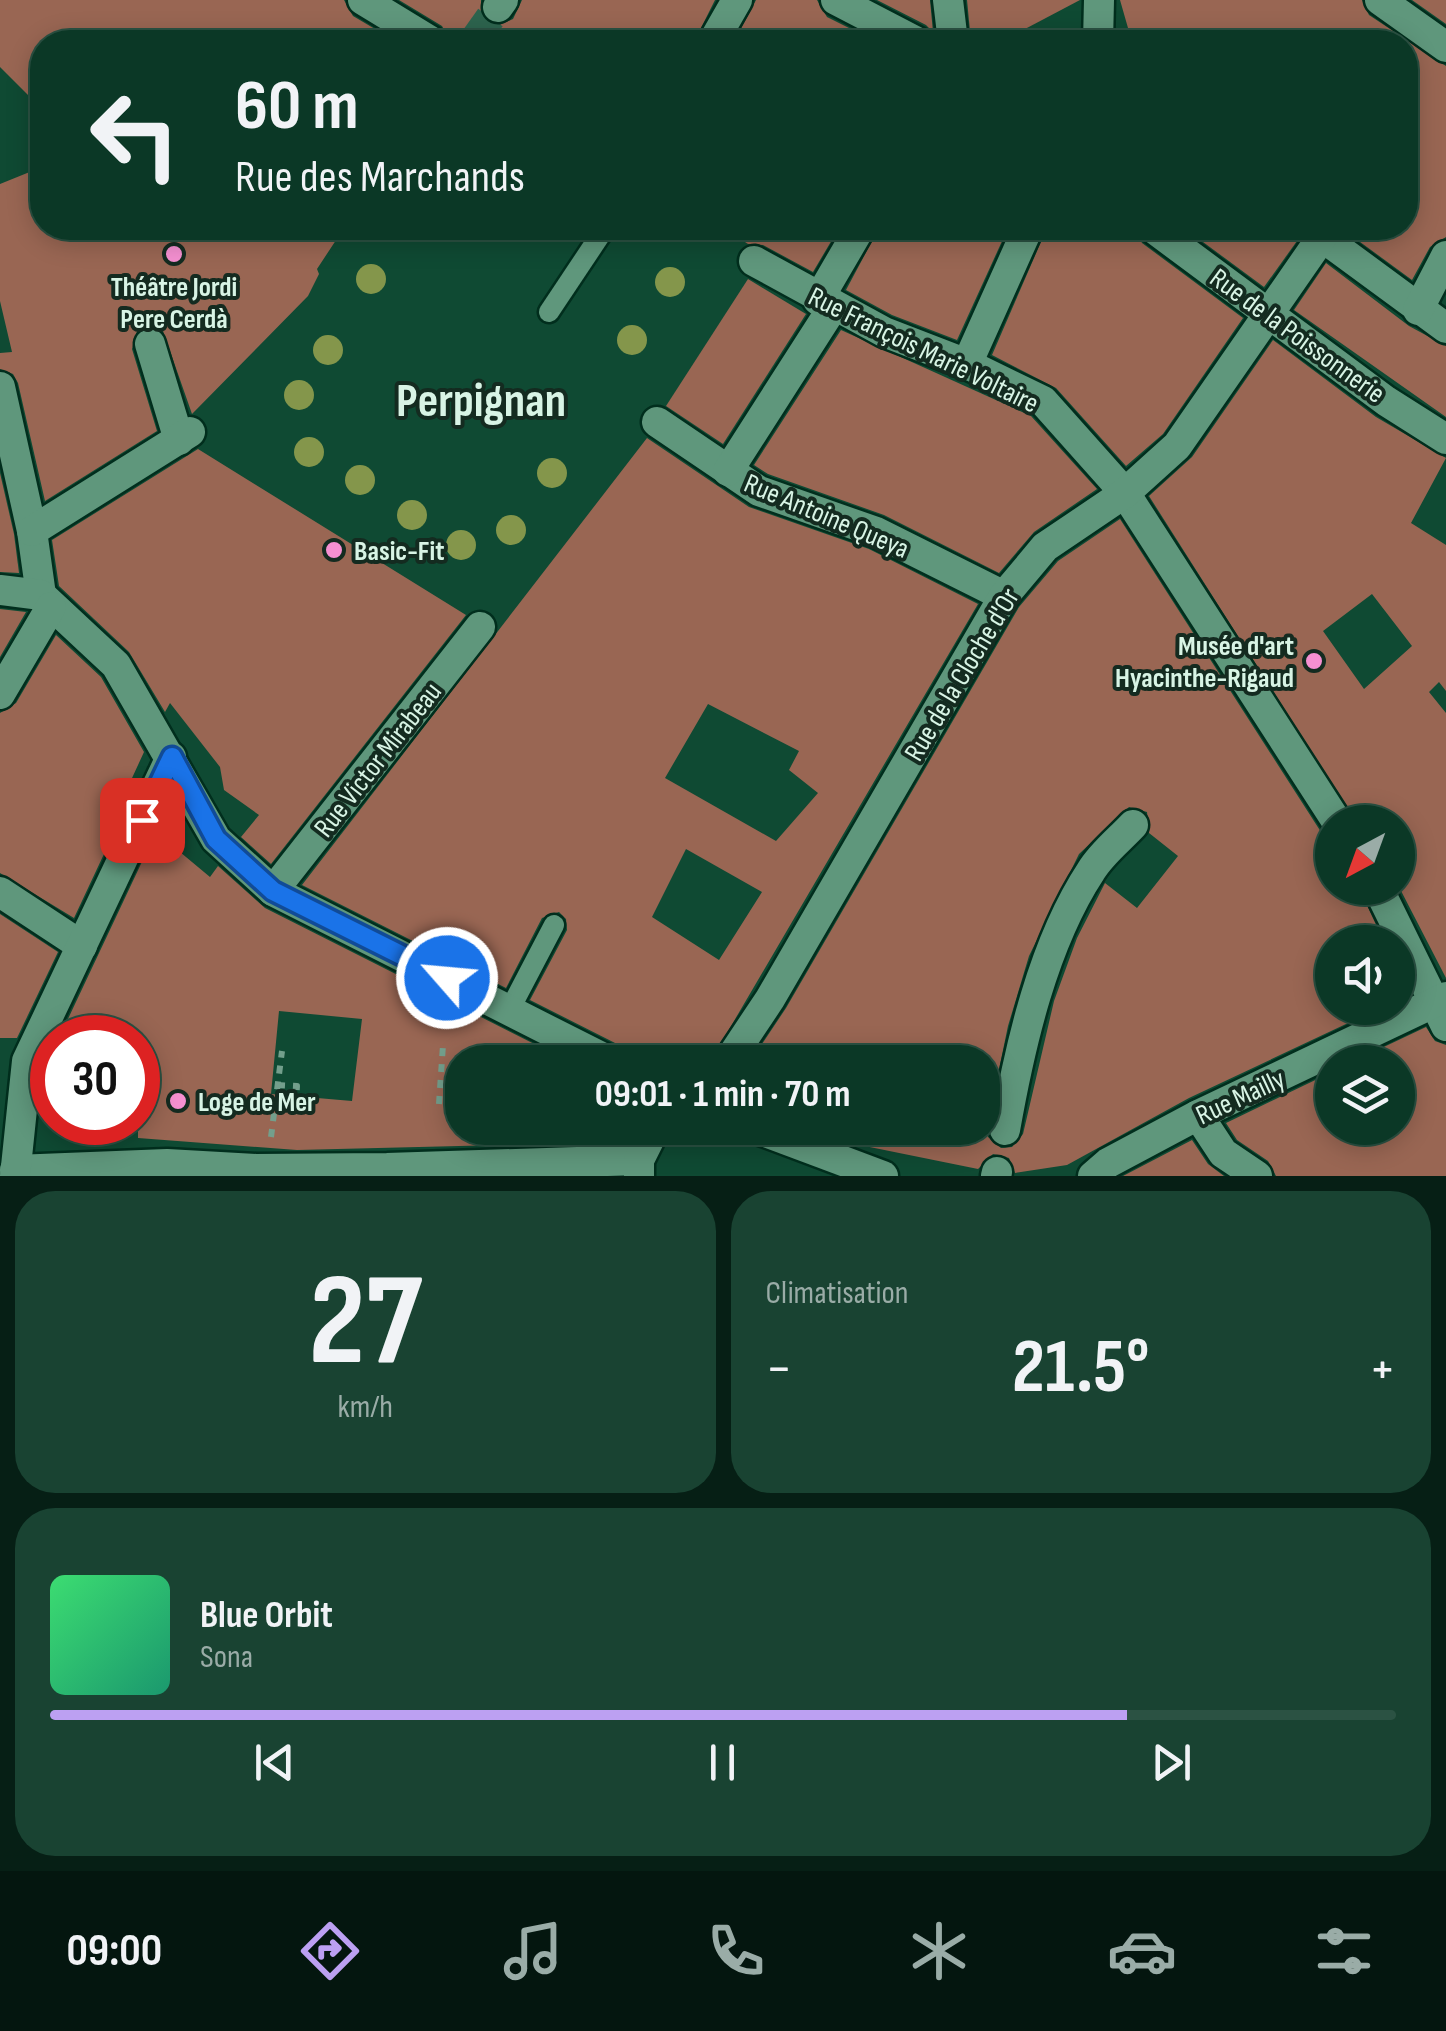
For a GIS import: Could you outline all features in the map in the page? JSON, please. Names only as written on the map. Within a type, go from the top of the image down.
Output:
[{"type":"street","points":[[363,0],[412,30]]},
{"type":"street","points":[[720,30],[737,0]]},
{"type":"street","points":[[836,0],[894,30]]},
{"type":"street","points":[[948,0],[952,30]]},
{"type":"street","points":[[1098,30],[1099,0]]},
{"type":"street","points":[[1380,0],[1446,47]]},
{"type":"street","points":[[728,471],[825,304],[854,240]]},
{"type":"street","points":[[967,364],[1023,240]]},
{"type":"street","name":"Rue de la Poissonnerie","points":[[1169,240],[1268,316],[1446,439]]},
{"type":"street","name":"Rue de la Cloche d'Or","points":[[740,1045],[770,1000],[1004,596],[1045,548],[1125,494],[1198,422],[1268,316],[1311,240]]},
{"type":"street","points":[[1326,240],[1446,328]]},
{"type":"street","points":[[1418,310],[1446,256]]},
{"type":"street","name":"Rue François Marie Voltaire","points":[[754,261],[825,304],[1043,401],[1125,494],[1326,805]]},
{"type":"street","points":[[32,531],[184,436],[150,344]]},
{"type":"street","points":[[0,387],[46,601],[0,694]]},
{"type":"street","name":"Rue Antoine Queya","points":[[657,422],[759,491],[876,532],[1004,596]]},
{"type":"street","points":[[0,590],[46,601],[116,664],[216,839],[273,891],[578,1045]]},
{"type":"street","name":"Rue Victor Mirabeau","points":[[273,891],[480,627]]},
{"type":"street","points":[[172,757],[27,1061],[12,1159],[256,1173],[639,1168]]},
{"type":"street","points":[[1005,1130],[1014,1075],[1059,937],[1091,870],[1133,825]]},
{"type":"street","points":[[0,892],[82,946]]},
{"type":"street","points":[[1387,905],[1443,1008]]},
{"type":"street","name":"Rue Mailly","points":[[1093,1176],[1108,1163],[1198,1115],[1443,1008]]},
{"type":"street","points":[[1198,1115],[1223,1153],[1257,1176]]},
{"type":"street","points":[[800,1145],[883,1176]]},
{"type":"lane","points":[[549,312],[596,240]]},
{"type":"lane","points":[[510,1009],[554,925]]},
{"type":"path","points":[[439,1104],[443,1045]]},
{"type":"path","points":[[256,1173],[270,1148],[282,1051]]},
{"type":"path","points":[[278,1085],[298,1086],[295,1114]]},
{"type":"building","points":[[0,0],[344,0],[353,16],[377,30],[30,30],[30,97],[0,67]]},
{"type":"building","points":[[399,0],[481,0],[481,16],[497,26],[513,19],[522,0],[715,0],[700,30],[444,30]]},
{"type":"building","points":[[756,0],[817,0],[827,17],[853,30],[740,30]]},
{"type":"building","points":[[877,0],[930,0],[933,30]]},
{"type":"building","points":[[967,0],[1080,0],[1023,30],[970,30]]},
{"type":"building","points":[[1120,0],[1362,0],[1369,15],[1392,30],[1129,30]]},
{"type":"building","points":[[1412,0],[1446,0],[1446,24]]},
{"type":"building","points":[[1418,47],[1446,66],[1446,237],[1430,247],[1412,280],[1357,240],[1418,240]]},
{"type":"building","points":[[30,172],[30,240],[336,240],[317,269],[319,274],[308,296],[192,414],[163,331],[153,326],[137,331],[132,349],[157,431],[45,501],[18,383],[13,374],[0,369],[0,353],[12,352],[0,301],[0,184]]},
{"type":"building","points":[[742,240],[832,240],[813,272],[763,245]]},
{"type":"building","points":[[873,240],[1003,240],[957,340],[892,315],[846,290]]},
{"type":"building","points":[[1042,240],[1140,240],[1243,318],[1163,434],[1126,466],[1056,388],[992,355]]},
{"type":"building","points":[[1200,240],[1297,240],[1264,287]]},
{"type":"building","points":[[1326,263],[1409,326],[1446,346],[1446,417],[1294,310]]},
{"type":"building","points":[[748,279],[806,314],[723,444],[666,406]]},
{"type":"building","points":[[841,330],[1031,416],[1097,489],[1034,532],[999,573],[884,515],[768,474],[754,465]]},
{"type":"building","points":[[1273,340],[1376,417],[1446,458],[1411,523],[1446,545],[1446,691],[1439,682],[1429,692],[1446,713],[1446,978],[1408,905],[1415,905],[1415,805],[1345,805],[1149,496],[1192,457]],"holes":[[[1372,594],[1412,646],[1364,689],[1323,631]]]},
{"type":"building","points":[[647,438],[749,507],[869,549],[978,604],[720,1045],[619,1045],[530,1000],[567,930],[566,919],[559,912],[542,918],[506,988],[302,885]],"holes":[[[708,704],[799,751],[789,770],[818,793],[776,841],[665,778]],[[686,849],[762,892],[719,960],[652,917]]]},
{"type":"building","points":[[198,449],[466,615],[271,864],[241,837],[259,815],[224,790],[220,767],[170,703],[165,712],[129,652],[59,586],[52,540]]},
{"type":"building","points":[[0,473],[14,534],[19,573],[0,572]]},
{"type":"building","points":[[1120,519],[1315,823],[1315,905],[1367,905],[1376,925],[1315,925],[1315,1025],[1344,1025],[1189,1098],[1067,1165],[1015,1173],[1009,1158],[993,1154],[978,1169],[860,1145],[1012,1147],[1023,1134],[1054,1001],[1077,938],[1105,883],[1137,908],[1178,856],[1149,833],[1147,812],[1129,807],[1079,854],[1029,956],[1000,1064],[1000,1045],[761,1045],[1019,607],[1058,561]]},
{"type":"building","points":[[0,609],[26,612],[0,657]]},
{"type":"building","points":[[56,635],[101,677],[144,752],[121,802],[126,807],[74,918],[0,873],[0,713],[16,703]]},
{"type":"building","points":[[156,832],[210,877],[218,866],[265,908],[536,1045],[445,1045],[445,1145],[501,1145],[297,1150],[160,1140],[160,1015],[70,1015]],"holes":[[[279,1011],[362,1019],[352,1101],[271,1094]]]},
{"type":"building","points":[[0,914],[58,952],[17,1038],[0,1038]]},
{"type":"building","points":[[1426,1027],[1435,1041],[1446,1045],[1446,1176],[1276,1176],[1268,1161],[1237,1140],[1226,1123],[1315,1080],[1315,1145],[1415,1145],[1415,1045],[1388,1045]]},
{"type":"building","points":[[1192,1140],[1208,1164],[1224,1176],[1123,1176]]},
{"type":"tunnel","points":[[482,30],[498,7]]},
{"type":"place","name":"Théâtre Jordi Pere Cerdà","points":[[174,254]]},
{"type":"place","name":"Basic-Fit","points":[[334,550]]},
{"type":"place","name":"Musée d'art Hyacinthe-Rigaud","points":[[1314,661]]},
{"type":"place","name":"Loge de Mer","points":[[178,1101]]},
{"type":"district","name":"Perpignan","points":[[481,399]]},
{"type":"route","points":[[142,820],[172,757],[216,839],[273,891],[447,978]]}]
